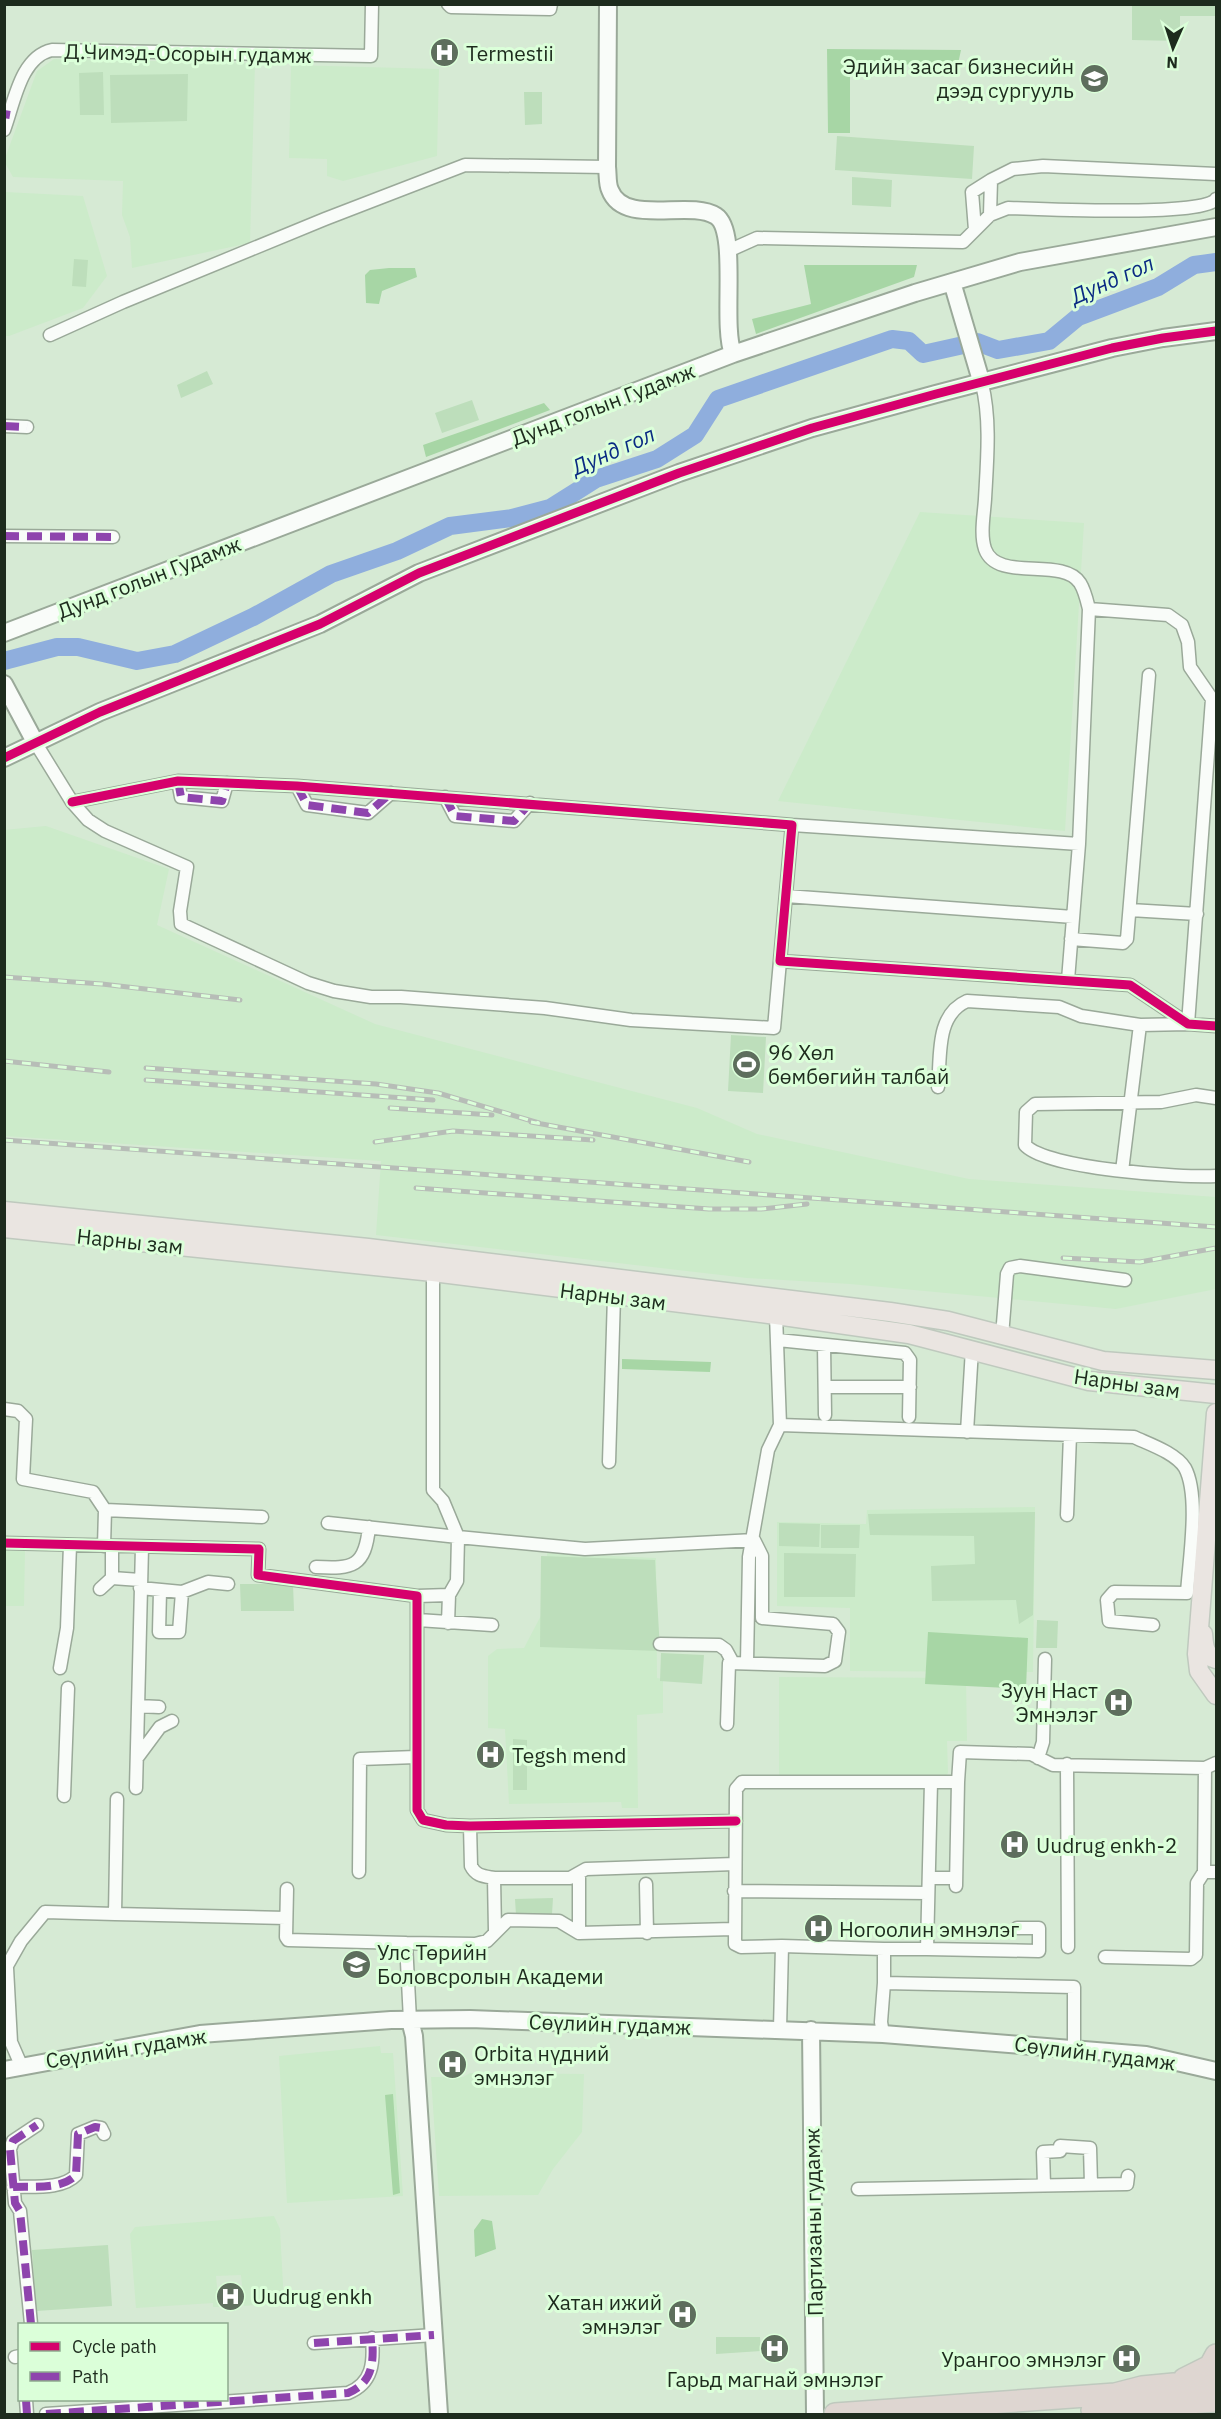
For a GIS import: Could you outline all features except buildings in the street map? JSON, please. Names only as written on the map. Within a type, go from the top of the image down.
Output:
[{"type":"highway","points":[[1174,2384],[1202,2372],[1216,2355]]},
{"type":"highway","points":[[835,2415],[1115,2394],[1126,2389],[1216,2380]]},
{"type":"highway","points":[[1029,2415],[1216,2401]]},
{"type":"highway","points":[[1118,2408],[1199,2411],[1204,2415]]},
{"type":"main road","points":[[608,4],[607,168],[610,190],[617,201],[628,208],[703,210],[718,217],[727,233],[726,319],[729,344],[733,354]]},
{"type":"main road","name":"Дунд голын Гудамж","points":[[4,633],[733,354],[954,287],[1020,262],[1216,227]]},
{"type":"main road","points":[[954,287],[981,379]]},
{"type":"main road","points":[[4,758],[100,712],[320,624],[419,573],[678,473],[812,428],[981,379],[1112,348],[1216,331]]},
{"type":"main road","points":[[4,684],[35,742]]},
{"type":"main road","name":"Нарны зам","points":[[4,1211],[336,1245],[948,1321],[1103,1360],[1216,1370]]},
{"type":"main road","name":"Нарны зам","points":[[4,1228],[433,1272],[776,1315],[909,1334],[1089,1381],[1216,1394]]},
{"type":"main road","points":[[301,1258],[292,1253],[292,1250],[336,1245]]},
{"type":"main road","points":[[730,1310],[775,1308],[775,1302],[765,1297]]},
{"type":"main road","points":[[1216,1413],[1195,1593],[1205,1649],[1211,1657],[1216,1659]]},
{"type":"main road","points":[[1200,1614],[1197,1654],[1199,1671],[1216,1695]]},
{"type":"main road","name":"Сөүлийн гудамж","points":[[4,2070],[21,2065],[200,2034],[410,2020],[470,2019],[811,2030],[1074,2047],[1146,2055],[1216,2071]]},
{"type":"main road","points":[[410,2020],[414,2036],[439,2415]]},
{"type":"main road","name":"Партизаны гудамж","points":[[811,2030],[815,2415]]},
{"type":"street","name":"Д.Чимэд-Осорын гудамж","points":[[4,130],[7,114],[28,65],[45,52],[371,56],[372,4]]},
{"type":"street","points":[[448,4],[451,8],[550,9],[551,4]]},
{"type":"street","points":[[50,335],[123,302],[305,227],[465,165],[607,168]]},
{"type":"street","points":[[975,230],[972,192],[1013,169],[1043,166],[1216,174]]},
{"type":"street","points":[[990,215],[991,180]]},
{"type":"street","points":[[728,251],[757,238],[963,242],[990,215],[1008,208],[1176,210],[1207,207],[1216,199]]},
{"type":"street","points":[[981,379],[987,452],[983,533],[985,550],[990,557],[1003,565],[1050,570],[1072,576],[1080,583],[1089,609],[1080,844],[1068,980]]},
{"type":"street","points":[[4,426],[27,427]]},
{"type":"street","points":[[4,536],[113,537]]},
{"type":"street","points":[[1089,609],[1168,615],[1182,625],[1188,642],[1190,667],[1212,699],[1188,1024]]},
{"type":"street","points":[[1071,939],[1123,943],[1127,939],[1149,675]]},
{"type":"street","points":[[35,742],[72,802],[87,820],[105,831],[187,867],[180,911],[181,924],[308,983],[333,991],[371,997],[545,1008],[631,1020],[774,1028],[792,825]]},
{"type":"street","points":[[72,802],[178,781],[227,783],[297,786],[792,825],[1080,844]]},
{"type":"street","points":[[178,781],[181,797],[222,801],[227,783]]},
{"type":"street","points":[[297,786],[307,805],[368,813],[391,793]]},
{"type":"street","points":[[445,797],[455,816],[514,821],[530,803]]},
{"type":"street","points":[[786,896],[1073,917]]},
{"type":"street","points":[[1130,910],[1197,914]]},
{"type":"street","points":[[780,961],[1130,985],[1188,1024]]},
{"type":"street","points":[[938,1087],[943,1023],[957,1006],[967,1000],[1059,1007],[1081,1016],[1140,1025],[1216,1026]]},
{"type":"street","points":[[1122,1171],[1140,1025]]},
{"type":"street","points":[[1216,1098],[1196,1095],[1161,1102],[1130,1104],[1035,1104],[1026,1112],[1025,1145],[1033,1154],[1122,1171],[1216,1176]]},
{"type":"street","points":[[1002,1336],[1007,1274],[1010,1268],[1020,1266],[1125,1280]]},
{"type":"street","points":[[433,1272],[433,1490],[443,1501],[458,1537],[457,1581],[449,1595],[448,1623]]},
{"type":"street","points":[[609,1462],[614,1296]]},
{"type":"street","points":[[747,1662],[749,1557],[754,1540],[768,1450],[780,1425],[776,1315]]},
{"type":"street","points":[[778,1340],[904,1353],[910,1360],[909,1417]]},
{"type":"street","points":[[824,1345],[825,1415]]},
{"type":"street","points":[[967,1432],[972,1349]]},
{"type":"street","points":[[825,1387],[910,1387]]},
{"type":"street","points":[[4,1409],[18,1411],[26,1419],[22,1479],[93,1492],[105,1510],[112,1578]]},
{"type":"street","points":[[780,1425],[1134,1437],[1158,1448],[1185,1468],[1192,1503],[1195,1593],[1114,1592],[1107,1600],[1109,1621],[1153,1625]]},
{"type":"street","points":[[1067,1515],[1070,1435]]},
{"type":"street","points":[[105,1510],[261,1517]]},
{"type":"street","points":[[328,1522],[585,1549],[754,1540]]},
{"type":"street","points":[[316,1567],[350,1568],[356,1564],[367,1547],[369,1527]]},
{"type":"street","points":[[732,1661],[831,1665],[835,1661],[839,1632],[832,1624],[762,1617],[762,1556],[754,1540]]},
{"type":"street","points":[[4,1543],[259,1549],[258,1575],[417,1596],[449,1595]]},
{"type":"street","points":[[60,1668],[67,1628],[70,1545]]},
{"type":"street","points":[[136,1788],[142,1546]]},
{"type":"street","points":[[112,1578],[160,1591],[182,1592],[208,1582],[228,1584]]},
{"type":"street","points":[[100,1589],[112,1578]]},
{"type":"street","points":[[160,1591],[159,1632],[179,1632],[182,1592]]},
{"type":"street","points":[[417,1596],[419,1727],[416,1757],[417,1810],[423,1820],[446,1825],[470,1826],[736,1821]]},
{"type":"street","points":[[417,1620],[492,1625]]},
{"type":"street","points":[[660,1644],[719,1645],[726,1650],[732,1661]]},
{"type":"street","points":[[1038,1758],[1043,1742],[1045,1659]]},
{"type":"street","points":[[727,1724],[728,1666],[732,1661]]},
{"type":"street","points":[[64,1796],[68,1688]]},
{"type":"street","points":[[138,1706],[159,1707]]},
{"type":"street","points":[[137,1758],[160,1727],[172,1720]]},
{"type":"street","points":[[929,1878],[956,1882],[960,1752],[1031,1754],[1053,1765],[1211,1766],[1210,1872],[1197,1883],[1196,1955],[1191,1959],[1105,1958]]},
{"type":"street","points":[[359,1872],[360,1759],[416,1757]]},
{"type":"street","points":[[1067,1764],[1068,1947]]},
{"type":"street","points":[[958,1782],[742,1782],[736,1789],[733,1929],[735,1944],[741,1947],[1039,1952],[1040,1928],[1017,1928]]},
{"type":"street","points":[[927,1949],[931,1782]]},
{"type":"street","points":[[115,1914],[117,1799]]},
{"type":"street","points":[[470,1826],[471,1866],[478,1876],[570,1878],[586,1869],[735,1864]]},
{"type":"street","points":[[579,1875],[579,1933]]},
{"type":"street","points":[[494,1878],[495,1931]]},
{"type":"street","points":[[646,1884],[647,1933]]},
{"type":"street","points":[[286,1889],[286,1938],[288,1940],[475,1944],[487,1941],[508,1920],[559,1921],[579,1933],[733,1929]]},
{"type":"street","points":[[734,1891],[928,1893]]},
{"type":"street","points":[[21,2065],[11,2042],[6,1970],[21,1941],[45,1912],[286,1918]]},
{"type":"street","points":[[406,1942],[410,2020]]},
{"type":"street","points":[[780,2029],[782,1946]]},
{"type":"street","points":[[883,2034],[881,2022],[884,1949]]},
{"type":"street","points":[[884,1983],[1074,1987],[1074,2047]]},
{"type":"street","points":[[31,2323],[20,2211],[10,2204],[13,2187],[10,2149],[19,2136],[38,2125]]},
{"type":"street","points":[[13,2187],[57,2184],[71,2180],[76,2175],[78,2134],[95,2127],[101,2128],[104,2134]]},
{"type":"street","points":[[1044,2185],[1043,2152],[1060,2151],[1060,2146],[1090,2148],[1091,2184]]},
{"type":"street","points":[[858,2189],[1127,2184],[1128,2176]]},
{"type":"street","points":[[314,2343],[435,2335]]},
{"type":"street","points":[[228,2399],[348,2393],[359,2389],[369,2377],[372,2368],[372,2338]]},
{"type":"street","points":[[46,2415],[184,2401]]},
{"type":"shaded area","points":[[1132,5],[1215,5],[1215,16],[1180,16],[1180,41],[1132,40]]},
{"type":"shaded area","points":[[827,49],[961,50],[958,64],[850,65],[850,133],[828,133]]},
{"type":"shaded area","points":[[54,59],[255,63],[250,243],[132,268],[130,237],[122,215],[123,181],[13,177],[4,161],[37,71]]},
{"type":"shaded area","points":[[291,65],[439,69],[437,156],[343,181],[327,176],[327,159],[289,158]]},
{"type":"shaded area","points":[[103,72],[104,115],[80,115],[79,73]]},
{"type":"shaded area","points":[[188,74],[187,121],[111,123],[110,75]]},
{"type":"shaded area","points":[[524,92],[542,92],[542,124],[525,125]]},
{"type":"shaded area","points":[[837,136],[974,146],[972,179],[835,170]]},
{"type":"shaded area","points":[[852,177],[892,180],[891,207],[852,205]]},
{"type":"shaded area","points":[[5,192],[83,196],[107,276],[83,308],[9,336],[5,336]]},
{"type":"shaded area","points":[[74,259],[88,260],[86,287],[72,286]]},
{"type":"shaded area","points":[[804,265],[917,265],[914,277],[756,334],[752,319],[811,304]]},
{"type":"shaded area","points":[[415,268],[417,277],[382,291],[379,304],[366,303],[365,275],[370,270]]},
{"type":"shaded area","points":[[207,371],[213,384],[181,398],[177,385]]},
{"type":"shaded area","points":[[472,400],[479,420],[442,433],[435,413]]},
{"type":"shaded area","points":[[544,403],[550,410],[426,457],[423,445]]},
{"type":"shaded area","points":[[920,512],[1084,523],[1065,831],[778,801]]},
{"type":"shaded area","points":[[46,826],[169,869],[157,925],[375,1024],[697,1108],[757,1134],[969,1179],[1216,1197],[1216,1289],[1116,1309],[850,1284],[747,1278],[376,1235],[381,1161],[5,1136],[4,830]]},
{"type":"shaded area","name":"96 Хөл бөмбөгийн талбай","points":[[731,1035],[766,1037],[763,1093],[728,1091]]},
{"type":"shaded area","points":[[622,1359],[711,1362],[710,1372],[622,1369]]},
{"type":"shaded area","points":[[1035,1507],[1033,1672],[850,1671],[850,1608],[777,1606],[777,1522],[866,1524],[867,1510]]},
{"type":"shaded area","points":[[1035,1512],[1033,1615],[1019,1624],[1016,1600],[932,1601],[931,1566],[975,1564],[974,1536],[870,1535],[868,1514]]},
{"type":"shaded area","points":[[779,1523],[820,1524],[819,1547],[779,1546]]},
{"type":"shaded area","points":[[821,1525],[860,1525],[859,1548],[821,1548]]},
{"type":"shaded area","points":[[5,1548],[25,1549],[24,1606],[6,1606]]},
{"type":"shaded area","points":[[547,1553],[656,1558],[657,1678],[663,1679],[663,1713],[637,1715],[638,1808],[622,1808],[621,1802],[509,1804],[505,1729],[488,1728],[488,1656],[497,1649],[524,1648],[546,1606]]},
{"type":"shaded area","points":[[784,1553],[856,1554],[855,1597],[784,1597]]},
{"type":"shaded area","points":[[541,1556],[655,1560],[660,1651],[540,1647]]},
{"type":"shaded area","points":[[240,1584],[293,1584],[294,1611],[241,1611]]},
{"type":"shaded area","points":[[1037,1620],[1058,1621],[1057,1648],[1036,1648]]},
{"type":"shaded area","points":[[928,1632],[1028,1638],[1026,1689],[925,1684]]},
{"type":"shaded area","points":[[661,1653],[704,1655],[702,1684],[660,1681]]},
{"type":"shaded area","points":[[779,1677],[966,1678],[967,1741],[947,1741],[948,1773],[944,1778],[779,1777]]},
{"type":"shaded area","points":[[513,1739],[527,1740],[527,1790],[513,1790]]},
{"type":"shaded area","points":[[553,1898],[552,1914],[516,1915],[515,1899]]},
{"type":"shaded area","points":[[380,2046],[381,2053],[393,2053],[403,2196],[287,2203],[279,2056]]},
{"type":"shaded area","points":[[470,2073],[584,2074],[582,2132],[553,2169],[538,2195],[439,2196],[431,2077],[463,2077]]},
{"type":"shaded area","points":[[393,2094],[400,2193],[393,2195],[385,2095]]},
{"type":"shaded area","points":[[274,2216],[280,2229],[284,2303],[244,2306],[241,2275],[216,2276],[219,2307],[213,2307],[213,2303],[136,2308],[130,2234],[135,2227]]},
{"type":"shaded area","points":[[482,2219],[492,2221],[496,2249],[475,2257],[474,2230]]},
{"type":"shaded area","points":[[108,2245],[112,2306],[36,2311],[32,2250]]},
{"type":"shaded area","points":[[716,2337],[760,2337],[761,2351],[716,2354]]},
{"type":"waterway","name":"Дунд гол","points":[[4,661],[57,647],[78,647],[137,661],[175,654],[253,617],[331,574],[397,551],[450,526],[512,518],[550,508],[596,479],[657,459],[695,435],[718,399],[892,339],[909,341],[923,354],[977,342],[998,350],[1049,341],[1078,317],[1158,287],[1194,265],[1216,262]]},
{"type":"railway","points":[[4,977],[102,984],[240,1000]]},
{"type":"railway","points":[[4,1061],[109,1072]]},
{"type":"railway","points":[[146,1068],[376,1084],[438,1093],[539,1123]]},
{"type":"railway","points":[[146,1080],[433,1100]]},
{"type":"railway","points":[[390,1108],[492,1115]]},
{"type":"railway","points":[[531,1122],[749,1162]]},
{"type":"railway","points":[[375,1142],[453,1131],[593,1140]]},
{"type":"railway","points":[[4,1140],[1216,1227]]},
{"type":"railway","points":[[416,1188],[709,1209],[761,1209],[807,1204]]},
{"type":"railway","points":[[1063,1258],[1140,1262],[1216,1248]]},
{"type":"marked path","points":[[4,114],[10,115]]},
{"type":"marked path","points":[[4,426],[27,427]]},
{"type":"marked path","points":[[4,536],[113,537]]},
{"type":"marked path","points":[[178,781],[181,797],[222,801],[227,783]]},
{"type":"marked path","points":[[297,786],[307,805],[368,813],[391,793]]},
{"type":"marked path","points":[[445,797],[455,816],[514,821],[530,803]]},
{"type":"marked path","points":[[31,2323],[20,2211],[15,2203],[10,2149],[13,2141],[37,2125]]},
{"type":"marked path","points":[[13,2187],[55,2185],[70,2180],[76,2175],[78,2134],[95,2127],[101,2128],[104,2134]]},
{"type":"marked path","points":[[314,2343],[434,2335]]},
{"type":"marked path","points":[[46,2414],[348,2393],[363,2384],[367,2378],[372,2363],[372,2338]]},
{"type":"marked path","points":[[26,2401],[27,2414]]},
{"type":"cycle path","points":[[4,758],[100,712],[320,624],[419,573],[679,473],[812,428],[936,394],[1112,348],[1216,331]]},
{"type":"cycle path","points":[[72,802],[178,781],[297,786],[792,825],[780,961],[1130,985],[1188,1024],[1216,1026]]},
{"type":"cycle path","points":[[4,1543],[259,1549],[258,1575],[417,1596],[417,1810],[423,1820],[446,1825],[470,1826],[736,1821]]},
{"type":"place","name":"Termestii","points":[[445,53]]},
{"type":"place","name":"Эдийн засаг бизнесийн дээд сургууль","points":[[1095,78]]},
{"type":"place","name":"96 Хөл бөмбөгийн талбай","points":[[747,1064]]},
{"type":"place","name":"Зуун Наст Эмнэлэг","points":[[1119,1702]]},
{"type":"place","name":"Tegsh mend","points":[[491,1755]]},
{"type":"place","name":"Uudrug enkh-2","points":[[1015,1845]]},
{"type":"place","name":"Ногоолин эмнэлэг","points":[[818,1929]]},
{"type":"place","name":"Улс Төрийн Боловсролын Академи","points":[[356,1964]]},
{"type":"place","name":"Orbita нүдний эмнэлэг","points":[[453,2065]]},
{"type":"place","name":"Uudrug enkh","points":[[231,2296]]},
{"type":"place","name":"Хатан ижий эмнэлэг","points":[[683,2314]]},
{"type":"place","name":"Гарьд магнай эмнэлэг","points":[[775,2348]]},
{"type":"place","name":"Урангоо эмнэлэг","points":[[1127,2359]]}]
